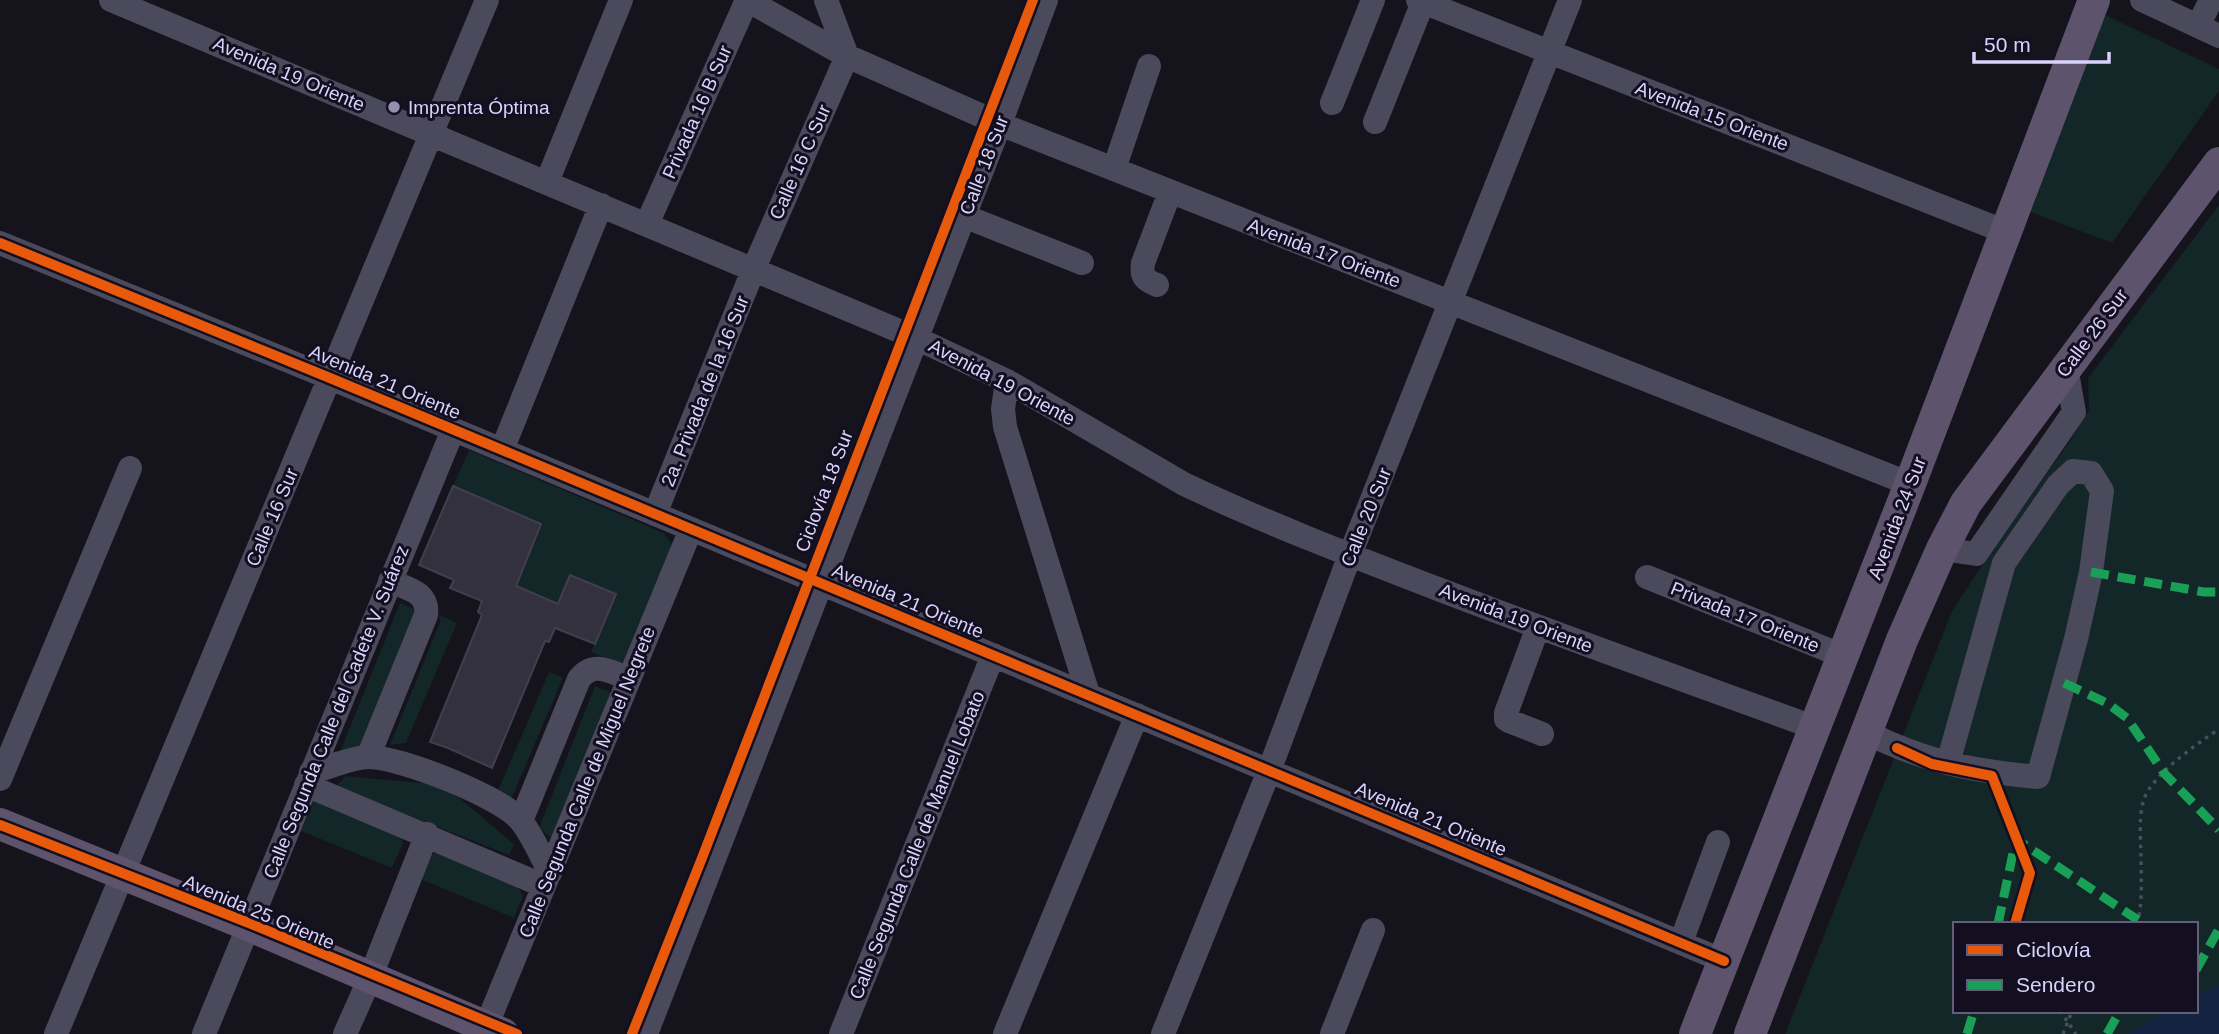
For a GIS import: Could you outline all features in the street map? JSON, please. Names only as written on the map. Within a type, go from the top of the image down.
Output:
[{"type":"main road","name":"Avenida 24 Sur","points":[[1695,1034],[1816,728],[2094,0]]},
{"type":"main road","name":"Calle 26 Sur","points":[[1942,548],[1966,503],[2219,163]]},
{"type":"main road","points":[[1750,1034],[1902,640],[1942,548]]},
{"type":"main road","name":"Avenida 25 Oriente","points":[[0,824],[248,925],[491,1032]]},
{"type":"street","name":"Avenida 19 Oriente","points":[[111,0],[916,338],[1007,381],[1184,484],[1350,555],[1816,728]]},
{"type":"street","name":"Calle 16 Sur","points":[[56,1034],[487,0]]},
{"type":"street","points":[[547,182],[621,0]]},
{"type":"street","name":"Avenida 17 Oriente","points":[[747,0],[846,56],[1000,124],[1910,484]]},
{"type":"street","name":"Privada 16 B Sur","points":[[647,224],[747,0]]},
{"type":"street","points":[[826,0],[846,56]]},
{"type":"street","name":"Calle 18 Sur","points":[[646,1034],[1046,0]]},
{"type":"street","points":[[1332,103],[1373,0]]},
{"type":"street","name":"Calle 20 Sur","points":[[1163,1034],[1269,771],[1350,555],[1570,0]]},
{"type":"street","points":[[2142,0],[2209,31],[2211,0]]},
{"type":"street","points":[[1375,122],[1420,1]]},
{"type":"street","name":"Avenida 15 Oriente","points":[[1420,1],[2006,232]]},
{"type":"street","name":"Calle 16 C Sur","points":[[754,268],[846,56]]},
{"type":"street","points":[[1114,169],[1149,66]]},
{"type":"street","points":[[1157,285],[1146,281],[1142,274],[1143,263],[1170,192]]},
{"type":"street","points":[[502,450],[601,205]]},
{"type":"street","points":[[964,216],[1082,263]]},
{"type":"street","name":"Avenida 21 Oriente","points":[[0,243],[330,378],[1724,961]]},
{"type":"street","name":"2a. Privada de la 16 Sur","points":[[655,514],[754,268]]},
{"type":"street","points":[[1942,548],[1976,554],[2074,412],[2066,367]]},
{"type":"street","points":[[1007,381],[1003,409],[1004,427],[1087,694]]},
{"type":"street","name":"Calle Segunda Calle del Cadete V. Suárez","points":[[204,1034],[453,430]]},
{"type":"street","points":[[0,779],[130,468]]},
{"type":"street","points":[[1866,732],[1920,757],[1986,772],[2038,777],[2076,639],[2091,572],[2102,491],[2091,473],[2073,471],[2058,485],[2004,563],[1948,763]]},
{"type":"street","name":"Calle Segunda Calle de Miguel Negrete","points":[[491,1032],[547,879],[691,529]]},
{"type":"street","name":"Privada 17 Oriente","points":[[1647,577],[1843,656]]},
{"type":"street","points":[[368,757],[426,615],[424,597],[390,581]]},
{"type":"street","points":[[1538,627],[1506,719],[1542,734]]},
{"type":"street","name":"Calle Segunda Calle de Manuel Lobato","points":[[841,1034],[993,655]]},
{"type":"street","points":[[521,821],[579,679],[585,671],[604,669],[629,679]]},
{"type":"street","points":[[1005,1034],[1137,715]]},
{"type":"street","points":[[309,778],[368,757],[417,767],[482,794],[507,808],[521,821],[547,879]]},
{"type":"street","points":[[309,778],[427,834],[547,879]]},
{"type":"street","points":[[345,1034],[427,834]]},
{"type":"street","points":[[1681,942],[1718,842]]},
{"type":"street","points":[[1332,1034],[1373,930]]},
{"type":"path","points":[[2137,922],[2142,888],[2141,816],[2148,791],[2164,773],[2219,729]]},
{"type":"path","points":[[2061,1013],[2076,1034]]},
{"type":"path","points":[[2063,1034],[2071,1013]]},
{"type":"green space","points":[[2103,14],[2219,69],[2219,91],[2112,243],[2031,212]]},
{"type":"green space","points":[[2219,205],[2219,1034],[1785,1034],[1952,611],[2089,410],[2088,378]]},
{"type":"green space","points":[[469,450],[664,533],[671,543],[667,571],[626,667],[591,652],[616,594],[553,615],[512,597],[541,524],[453,486]]},
{"type":"green space","points":[[400,603],[417,610],[362,750],[340,752]]},
{"type":"green space","points":[[439,615],[457,623],[406,743],[390,745],[440,622]]},
{"type":"green space","points":[[549,672],[563,678],[507,809],[493,802]]},
{"type":"green space","points":[[595,686],[616,694],[556,842],[539,828]]},
{"type":"green space","points":[[345,776],[444,785],[514,844],[509,855],[336,787]]},
{"type":"green space","points":[[316,796],[397,829],[403,843],[392,868],[301,831]]},
{"type":"green space","points":[[440,851],[513,878],[523,896],[514,918],[418,878],[427,857]]},
{"type":"water","points":[[2219,984],[2219,1034],[2127,1034],[2164,1013],[2198,1013],[2198,996]]},
{"type":"building","points":[[453,486],[541,524],[516,586],[558,604],[570,575],[616,594],[595,644],[555,628],[549,642],[545,641],[492,768],[430,742],[482,615],[478,612],[482,601],[450,588],[454,580],[419,565]]},
{"type":"marked path","points":[[2091,572],[2204,592],[2219,592]]},
{"type":"marked path","points":[[2064,683],[2107,703],[2127,718],[2164,773],[2219,830]]},
{"type":"marked path","points":[[1998,922],[2016,839],[2138,920]]},
{"type":"marked path","points":[[2198,966],[2219,929]]},
{"type":"marked path","points":[[1967,1034],[1973,1013]]},
{"type":"marked path","points":[[2107,1034],[2119,1013]]},
{"type":"cycle path","name":"Ciclovía 18 Sur","points":[[632,1034],[1033,0]]},
{"type":"cycle path","points":[[0,243],[330,378],[1724,961]]},
{"type":"cycle path","points":[[1897,748],[1932,764],[1992,776],[2030,873],[2016,922]]},
{"type":"cycle path","points":[[0,825],[249,923],[517,1034]]},
{"type":"place","name":"Imprenta Óptima","points":[[394,107]]}]
